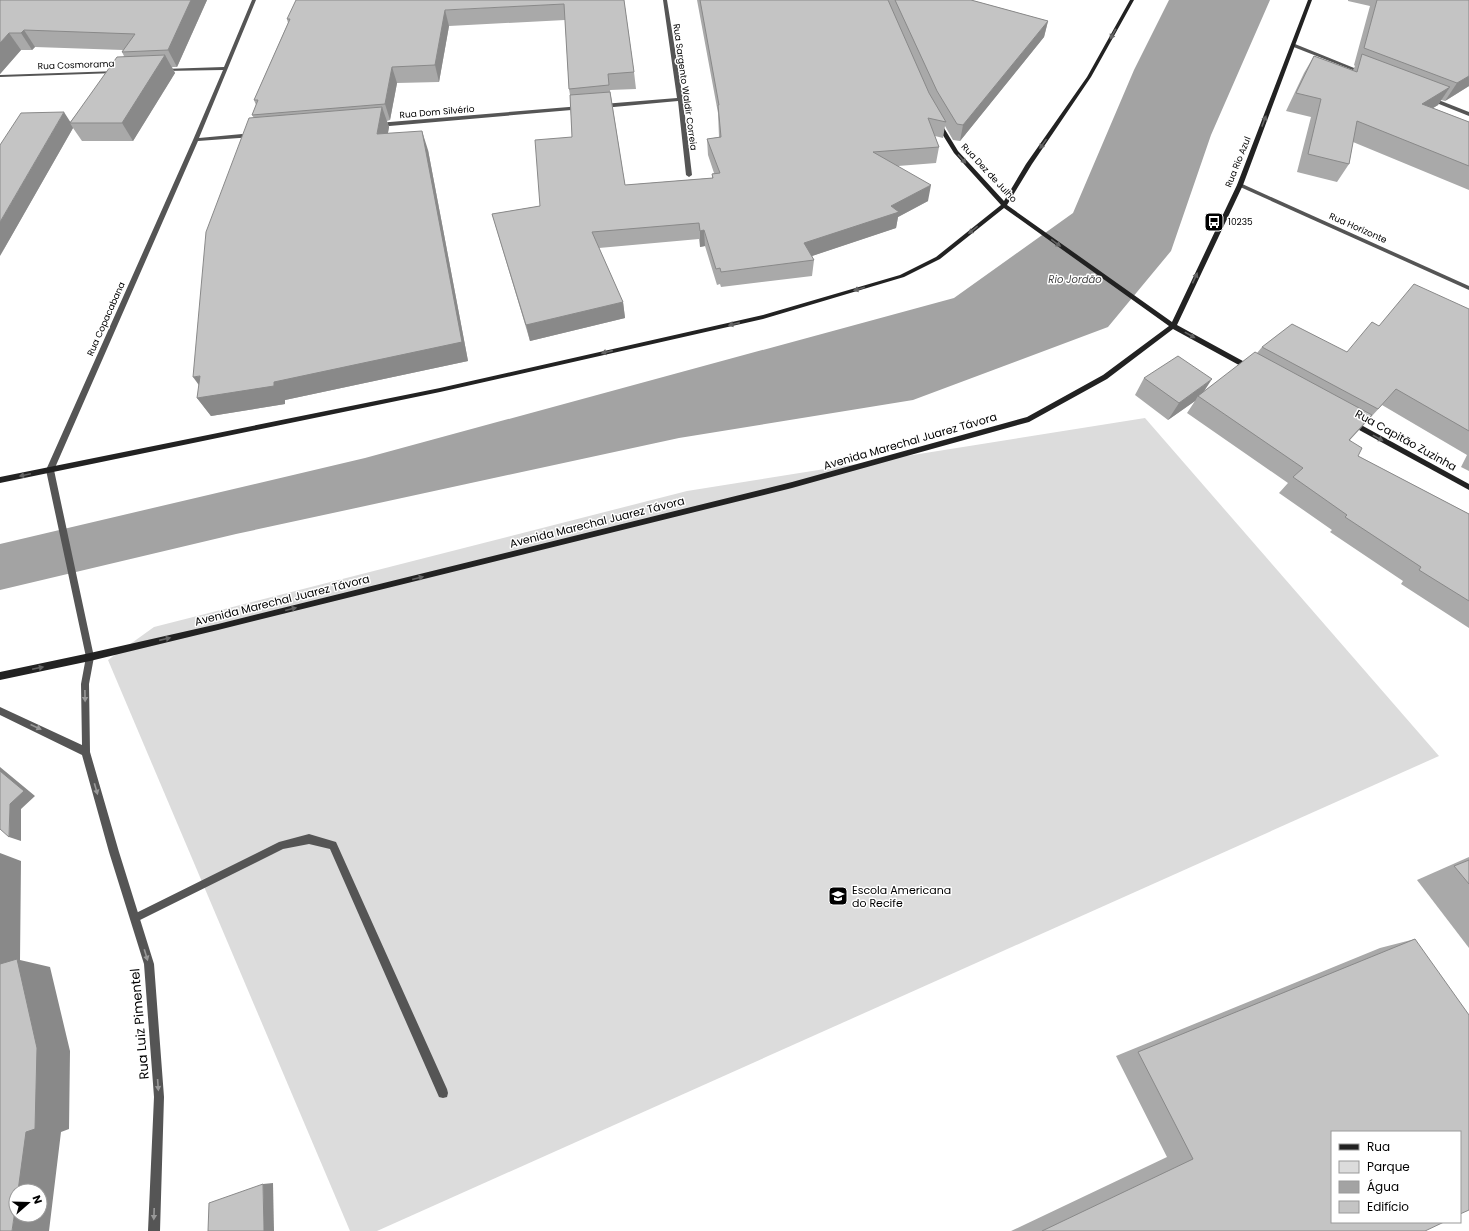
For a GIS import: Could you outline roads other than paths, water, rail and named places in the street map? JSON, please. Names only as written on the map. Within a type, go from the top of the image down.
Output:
[{"type":"main road","points":[[0,480],[440,390],[763,317],[902,276],[938,258],[1004,205],[1029,164],[1089,77],[1132,0]]},
{"type":"main road","name":"Rua Rio Azul","points":[[1173,326],[1240,185],[1310,0]]},
{"type":"main road","name":"Rua Dez de Julho","points":[[937,121],[956,152],[1004,205],[1145,308],[1173,326]]},
{"type":"main road","points":[[1173,326],[1255,371]]},
{"type":"main road","name":"Avenida Marechal Juarez Távora","points":[[0,676],[218,627],[792,485],[1029,419],[1105,377],[1173,326]]},
{"type":"main road","name":"Rua Capitão Zuzinha","points":[[1345,420],[1469,487]]},
{"type":"street","name":"Rua Copacabana","points":[[50,470],[196,140],[224,68],[254,0]]},
{"type":"street","name":"Rua Sargento Waldir Correia","points":[[665,0],[680,100],[688,175]]},
{"type":"street","points":[[1294,45],[1367,74]]},
{"type":"street","points":[[155,70],[224,68]]},
{"type":"street","name":"Rua Cosmorama","points":[[0,76],[124,72]]},
{"type":"street","points":[[1425,97],[1469,114]]},
{"type":"street","points":[[593,107],[680,100]]},
{"type":"street","name":"Rua Dom Silvério","points":[[370,125],[585,108]]},
{"type":"street","points":[[196,140],[259,135]]},
{"type":"street","name":"Rua Horizonte","points":[[1240,185],[1469,288]]},
{"type":"street","points":[[50,470],[90,657]]},
{"type":"street","name":"Rua Luiz Pimentel","points":[[90,657],[85,684],[86,752],[114,852],[149,964],[159,1097],[154,1231]]},
{"type":"street","points":[[0,711],[86,752]]},
{"type":"street","points":[[135,918],[282,845],[309,840],[333,845],[443,1093]]},
{"type":"water","name":"Rio Jordão","points":[[1169,0],[1270,0],[1211,135],[1171,251],[1108,327],[913,400],[679,438],[236,534],[0,590],[0,544],[365,458],[954,298],[1073,213],[1134,70]]},
{"type":"place","name":"10235","points":[[1214,222]]},
{"type":"place","name":"Escola Americana do Recife","points":[[838,896]]}]
